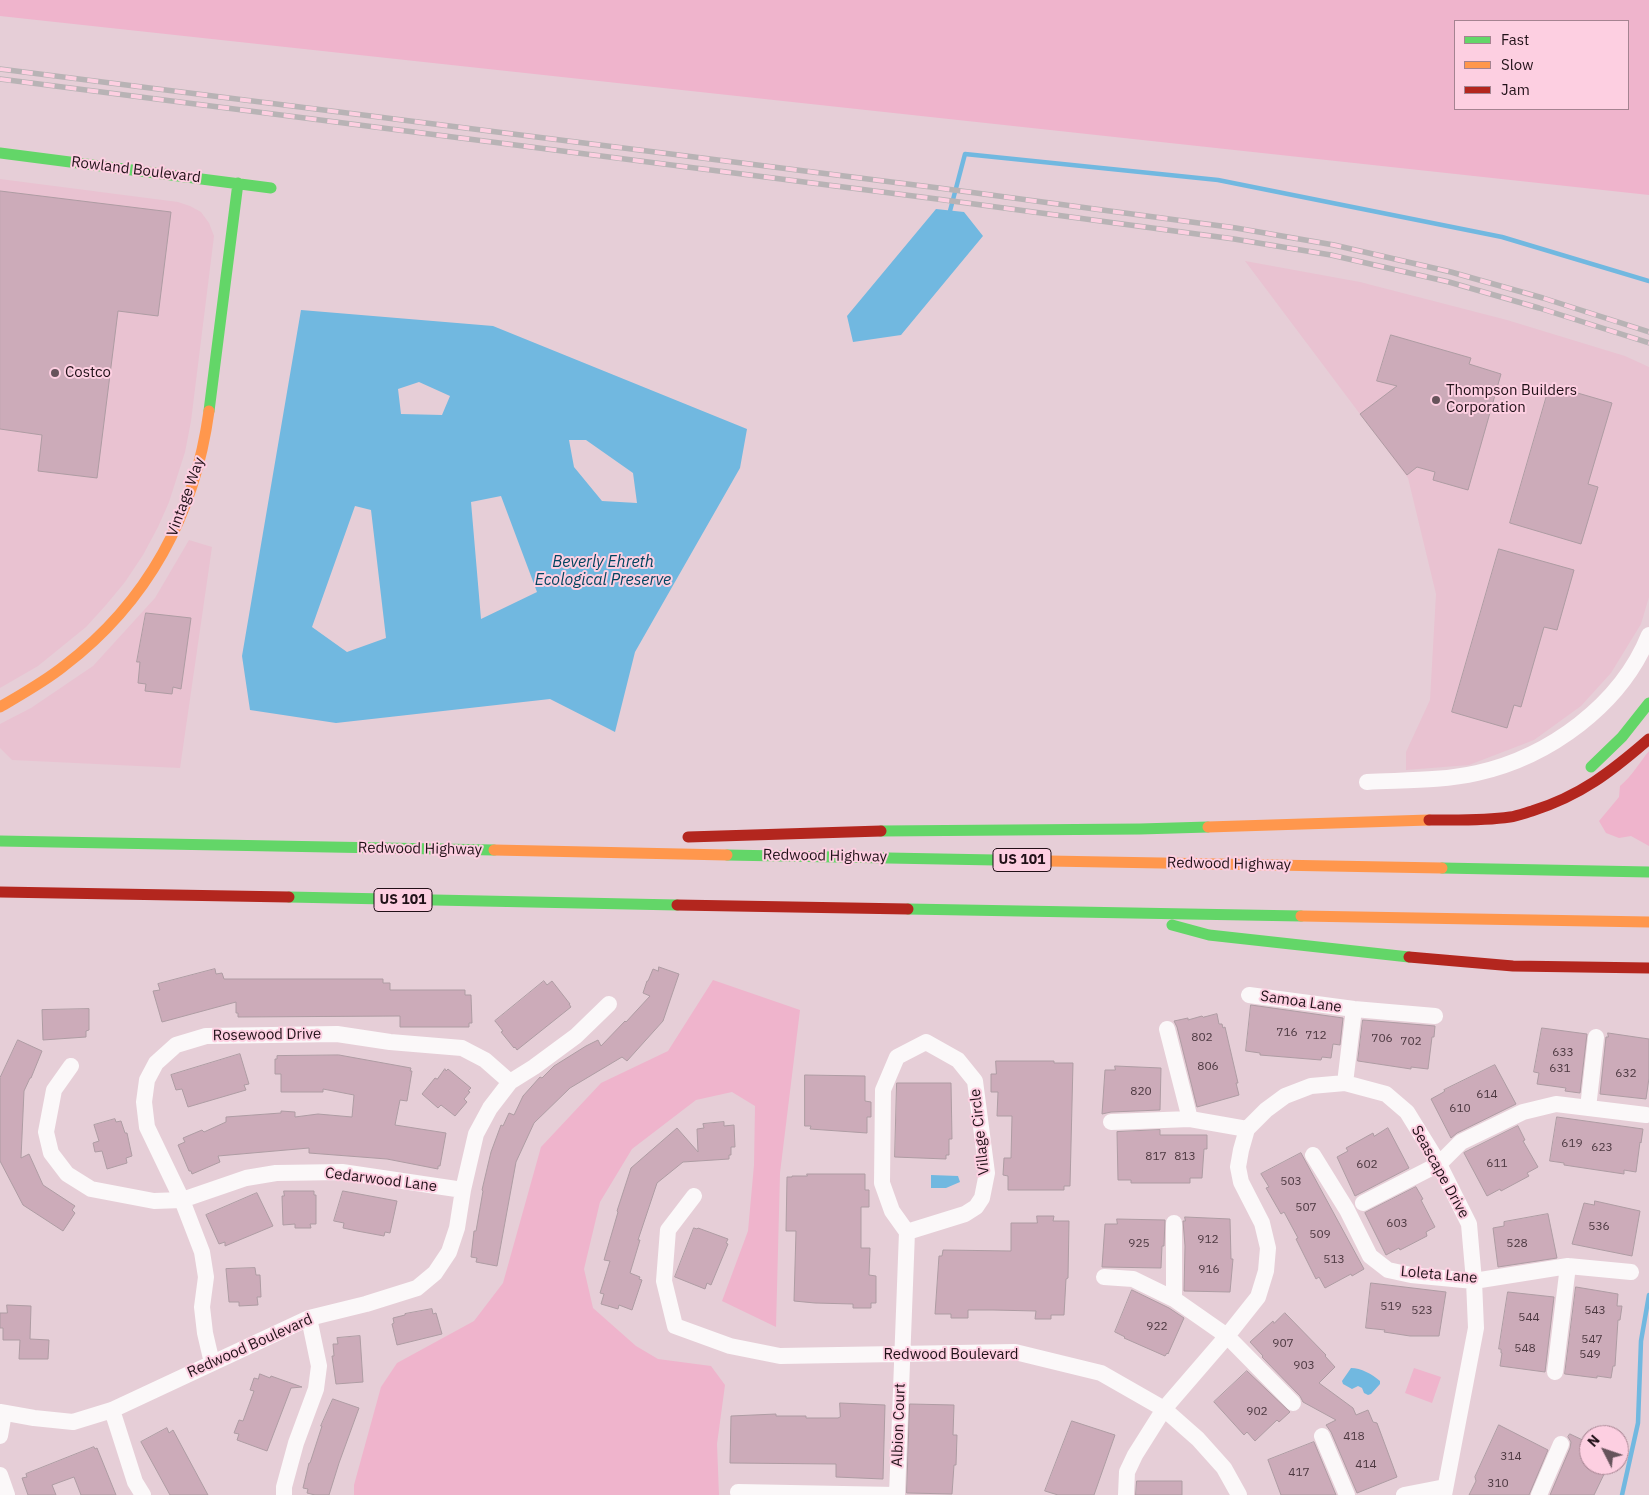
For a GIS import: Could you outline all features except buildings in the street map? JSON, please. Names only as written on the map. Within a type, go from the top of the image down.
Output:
[{"type":"main road","name":"Rowland Boulevard","points":[[0,153],[271,188]]},
{"type":"main road","name":"Vintage Way","points":[[0,707],[48,679],[98,639],[139,592],[173,534],[194,484],[204,439],[238,183]]},
{"type":"main road","points":[[1582,774],[1612,748],[1649,704]]},
{"type":"main road","points":[[680,837],[844,831],[1140,830],[1460,819],[1478,820],[1512,816],[1544,807],[1560,800],[1603,777],[1649,739]]},
{"type":"main road","points":[[1460,819],[1493,812],[1540,796]]},
{"type":"main road","name":"Redwood Highway","points":[[0,841],[1649,872]]},
{"type":"main road","points":[[395,848],[592,841]]},
{"type":"main road","name":"US 101","points":[[0,892],[1140,915],[1649,922]]},
{"type":"main road","points":[[1140,915],[1209,935],[1415,958],[1513,966],[1649,968]]},
{"type":"street","points":[[1367,782],[1438,778],[1476,773],[1506,765],[1536,752],[1570,731],[1602,704],[1626,676],[1649,635]]},
{"type":"street","name":"Samoa Lane","points":[[1249,995],[1354,1009],[1435,1016]]},
{"type":"street","name":"Redwood Boulevard","points":[[2,1413],[73,1422],[112,1410],[309,1318],[417,1288],[435,1273],[449,1252],[457,1228],[463,1190],[476,1134],[490,1108],[510,1082],[576,1036],[609,1004]]},
{"type":"street","name":"Samoa Lane","points":[[1345,1083],[1354,1009]]},
{"type":"street","points":[[1166,1029],[1190,1119]]},
{"type":"street","name":"Rosewood Drive","points":[[212,1363],[205,1333],[202,1307],[206,1277],[202,1252],[182,1200],[147,1127],[144,1102],[147,1080],[156,1063],[176,1045],[206,1036],[337,1034],[390,1042],[462,1048],[485,1060],[510,1082]]},
{"type":"street","points":[[1588,1108],[1596,1037]]},
{"type":"street","name":"Village Circle","points":[[926,1042],[958,1060],[974,1081],[987,1173],[982,1198],[976,1207],[965,1214],[907,1232],[892,1211],[882,1183],[883,1090],[897,1057],[926,1042]]},
{"type":"street","name":"Cedarwood Lane","points":[[71,1066],[54,1090],[46,1132],[51,1153],[67,1174],[91,1189],[154,1201],[182,1200],[246,1178],[276,1173],[342,1172],[463,1190]]},
{"type":"street","name":"Seascape Drive","points":[[1126,1495],[1127,1472],[1135,1455],[1164,1408],[1227,1336],[1258,1297],[1266,1271],[1268,1248],[1262,1223],[1242,1182],[1238,1167],[1247,1129],[1266,1110],[1285,1096],[1311,1086],[1345,1083],[1386,1094],[1407,1112],[1439,1164],[1469,1224],[1476,1328],[1445,1491]]},
{"type":"street","points":[[1363,1203],[1439,1164],[1461,1142],[1523,1112],[1556,1104],[1646,1116]]},
{"type":"street","points":[[1111,1122],[1190,1119],[1247,1129]]},
{"type":"street","name":"Loleta Lane","points":[[1313,1155],[1347,1210],[1370,1256],[1388,1270],[1411,1275],[1474,1281],[1568,1266],[1631,1272]]},
{"type":"street","name":"Redwood Boulevard","points":[[694,1196],[668,1230],[664,1280],[675,1326],[730,1346],[780,1356],[1015,1352],[1101,1373],[1164,1408],[1198,1439],[1224,1468],[1239,1495]]},
{"type":"street","points":[[1174,1223],[1174,1299]]},
{"type":"street","points":[[901,1354],[907,1232]]},
{"type":"street","points":[[1555,1372],[1568,1266]]},
{"type":"street","points":[[1104,1277],[1134,1279],[1174,1299],[1227,1336],[1293,1403]]},
{"type":"street","points":[[284,1495],[284,1487],[296,1443],[316,1390],[319,1366],[309,1318]]},
{"type":"street","name":"Albion Court","points":[[738,1492],[896,1495],[901,1354]]},
{"type":"street","points":[[112,1410],[135,1482],[143,1495]]},
{"type":"street","points":[[0,1436],[2,1413]]},
{"type":"street","points":[[1322,1436],[1347,1495]]},
{"type":"street","points":[[1539,1495],[1561,1444]]},
{"type":"street","points":[[0,1475],[7,1495]]},
{"type":"street","points":[[1404,1495],[1445,1491]]},
{"type":"shaded area","points":[[0,0],[1649,0],[1649,195],[0,16]]},
{"type":"shaded area","points":[[0,179],[178,202],[201,212],[209,223],[214,236],[191,421],[185,452],[169,502],[158,527],[143,555],[125,582],[86,627],[38,666],[0,688]]},
{"type":"shaded area","points":[[1245,261],[1360,282],[1507,320],[1625,356],[1649,367],[1649,597],[1641,624],[1611,673],[1581,706],[1534,740],[1469,765],[1406,770],[1406,752],[1430,700],[1436,594],[1408,478]]},
{"type":"shaded area","points":[[189,540],[212,547],[180,768],[12,760],[0,748],[0,724],[31,708],[93,666],[155,598]]},
{"type":"shaded area","points":[[1649,751],[1649,846],[1631,836],[1619,838],[1606,833],[1599,821],[1619,797],[1620,786],[1632,774]]},
{"type":"shaded area","points":[[713,980],[800,1010],[780,1173],[776,1327],[722,1301],[748,1231],[754,1165],[755,1106],[732,1092],[696,1100],[632,1149],[600,1202],[584,1269],[593,1308],[636,1346],[658,1359],[711,1366],[725,1385],[717,1444],[719,1495],[354,1495],[354,1485],[381,1387],[397,1363],[474,1321],[503,1283],[541,1147],[601,1083],[668,1051]]},
{"type":"shaded area","points":[[1414,1368],[1441,1377],[1432,1403],[1405,1393]]},
{"type":"water","points":[[936,209],[964,212],[983,236],[901,335],[853,342],[847,316]]},
{"type":"water","name":"Beverly Ehreth Ecological Preserve","points":[[301,310],[493,326],[747,429],[740,468],[635,652],[615,732],[550,699],[336,723],[250,710],[242,656]],"holes":[[[419,382],[450,396],[442,415],[401,414],[398,389]],[[569,440],[586,440],[633,473],[637,503],[602,501],[574,467]],[[501,496],[537,592],[481,619],[471,502]],[[355,506],[371,510],[386,638],[347,652],[312,627]]]},
{"type":"water","points":[[931,1175],[958,1176],[960,1182],[946,1188],[931,1188]]},
{"type":"water","points":[[1351,1368],[1370,1374],[1380,1381],[1380,1384],[1368,1395],[1358,1386],[1352,1389],[1343,1384],[1342,1381]]},
{"type":"waterway","points":[[950,211],[965,154],[1218,180],[1502,237],[1649,281]]},
{"type":"waterway","points":[[1622,1495],[1638,1423],[1641,1341],[1649,1295]]},
{"type":"railway","points":[[0,69],[939,188],[1236,228],[1334,245],[1451,272],[1543,298],[1649,332]]},
{"type":"railway","points":[[0,79],[1234,239],[1331,255],[1449,282],[1649,343]]},
{"type":"traffic: fast","points":[[0,153],[271,188]]},
{"type":"traffic: fast","points":[[209,411],[238,183]]},
{"type":"traffic: fast","points":[[1591,767],[1622,737],[1649,703]]},
{"type":"traffic: fast","points":[[881,831],[1208,827]]},
{"type":"traffic: fast","points":[[0,841],[494,850]]},
{"type":"traffic: fast","points":[[727,855],[1049,861]]},
{"type":"traffic: fast","points":[[1442,868],[1649,872]]},
{"type":"traffic: fast","points":[[289,897],[677,905]]},
{"type":"traffic: fast","points":[[908,909],[1301,916]]},
{"type":"traffic: fast","points":[[1172,925],[1209,935],[1409,957]]},
{"type":"traffic: slow","points":[[0,707],[49,677],[94,641],[120,614],[143,584],[163,553],[179,520],[192,485],[202,449],[209,411]]},
{"type":"traffic: slow","points":[[1208,827],[1429,820]]},
{"type":"traffic: slow","points":[[494,850],[727,855]]},
{"type":"traffic: slow","points":[[1049,861],[1442,868]]},
{"type":"traffic: slow","points":[[1301,916],[1649,922]]},
{"type":"traffic: jam","points":[[1429,820],[1470,820],[1510,817],[1549,805],[1594,782],[1649,739]]},
{"type":"traffic: jam","points":[[688,837],[881,831]]},
{"type":"traffic: jam","points":[[0,892],[289,897]]},
{"type":"traffic: jam","points":[[677,905],[908,909]]},
{"type":"traffic: jam","points":[[1409,957],[1513,966],[1649,968]]},
{"type":"place","name":"Costco","points":[[55,373]]},
{"type":"place","name":"Thompson Builders Corporation","points":[[1436,400]]}]
